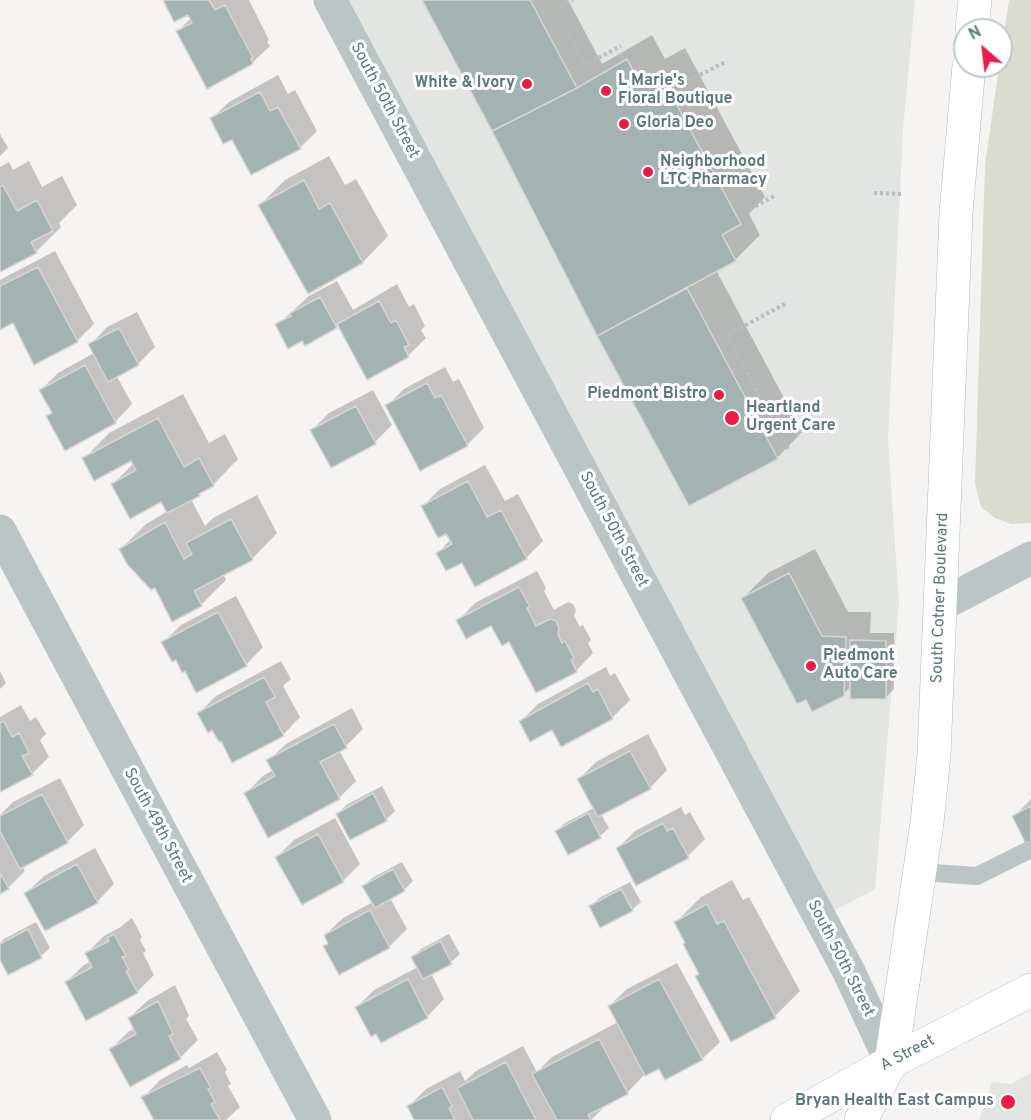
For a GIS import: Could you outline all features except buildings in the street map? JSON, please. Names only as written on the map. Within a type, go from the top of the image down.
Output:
[{"type":"main road","points":[[973,18],[975,0]]},
{"type":"main road","name":"South Cotner Boulevard","points":[[861,1120],[891,1062],[920,872],[934,755],[956,213],[968,78]]},
{"type":"main road","name":"A Street","points":[[787,1120],[891,1062],[1031,990]]},
{"type":"street","name":"South 50th Street","points":[[330,0],[849,972],[891,1062]]},
{"type":"street","name":"South 49th Street","points":[[0,531],[315,1120]]},
{"type":"street","points":[[941,605],[1031,558]]},
{"type":"lane","points":[[920,872],[977,876],[1029,850]]},
{"type":"path","points":[[561,6],[573,0]]},
{"type":"path","points":[[567,31],[585,65],[621,46]]},
{"type":"path","points":[[684,83],[727,61]]},
{"type":"path","points":[[874,194],[903,194]]},
{"type":"path","points":[[750,209],[776,195]]},
{"type":"path","points":[[785,304],[727,335],[788,449]]},
{"type":"shaded area","points":[[330,0],[915,0],[903,129],[888,439],[899,604],[875,889],[820,918]]},
{"type":"shaded area","points":[[1009,0],[1031,0],[1031,523],[1011,524],[995,518],[981,507],[975,484],[985,164],[998,78],[1013,78],[1013,18],[1006,18]]},
{"type":"shaded area","name":"Bryan Health East Campus","points":[[1031,1073],[1031,1120],[979,1120],[992,1082],[1011,1084]]},
{"type":"place","name":"White & Ivory","points":[[527,84]]},
{"type":"place","name":"L Marie's Floral Boutique","points":[[606,91]]},
{"type":"place","name":"Gloria Deo","points":[[624,124]]},
{"type":"place","name":"Neighborhood LTC Pharmacy","points":[[648,172]]},
{"type":"place","name":"Piedmont Bistro","points":[[719,395]]},
{"type":"place","name":"Heartland Urgent Care","points":[[732,418]]},
{"type":"place","name":"Piedmont Auto Care","points":[[811,666]]},
{"type":"place","name":"Bryan Health East Campus","points":[[1008,1102]]}]
